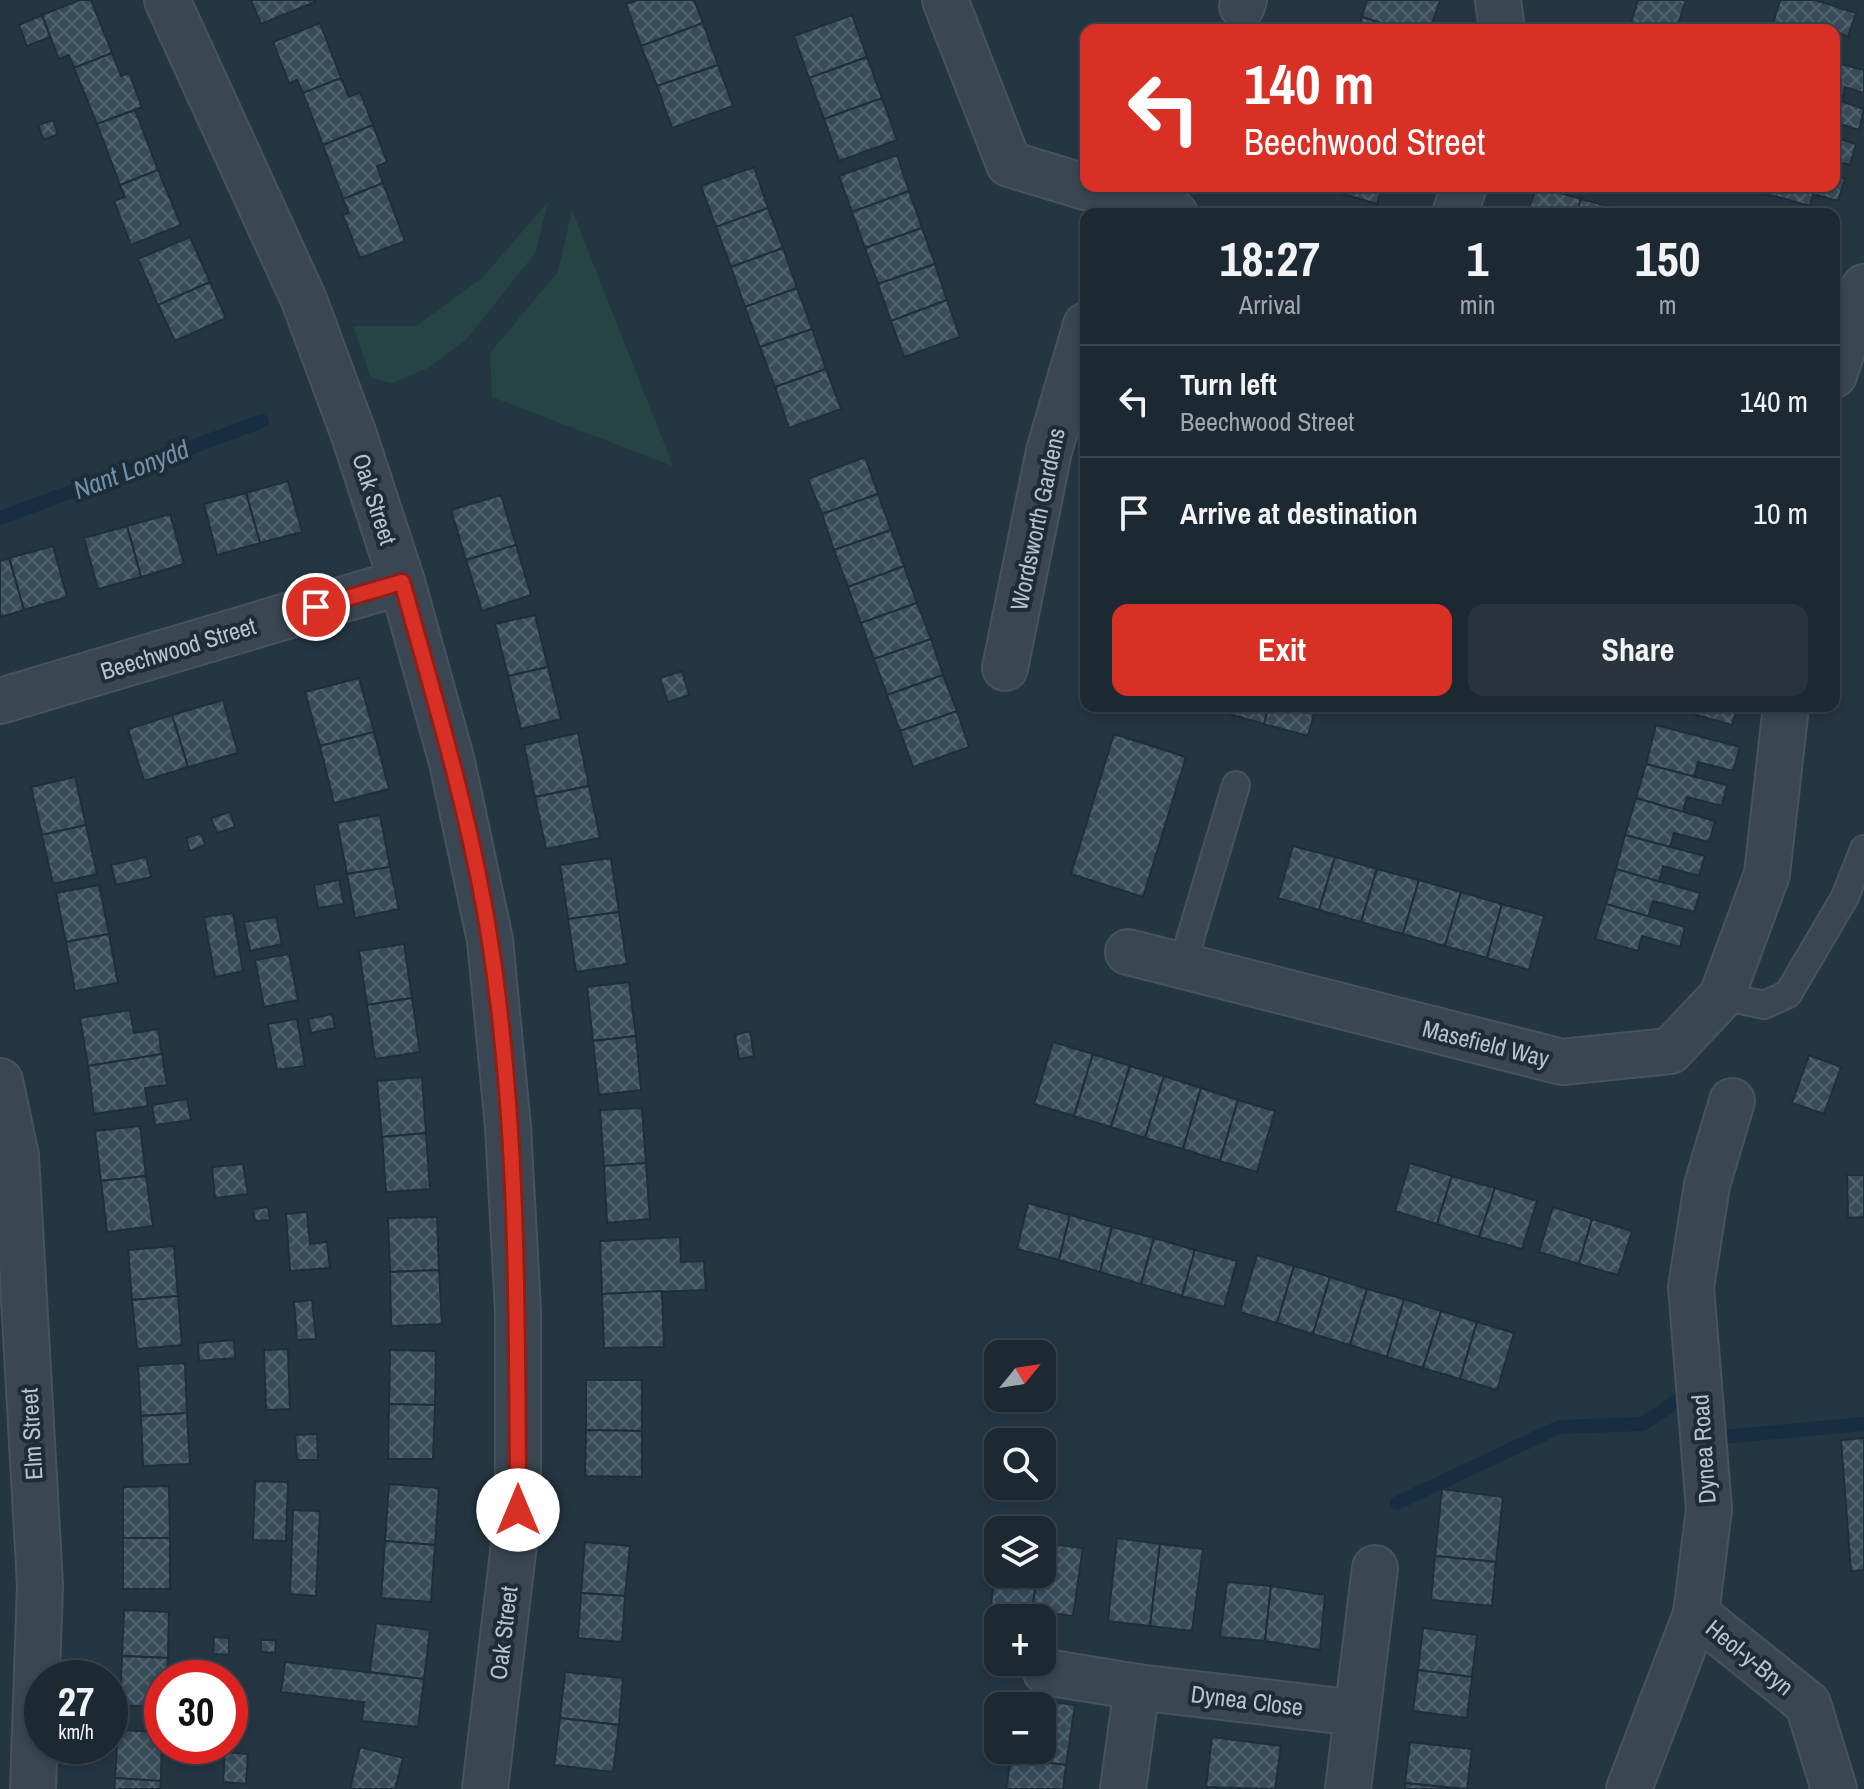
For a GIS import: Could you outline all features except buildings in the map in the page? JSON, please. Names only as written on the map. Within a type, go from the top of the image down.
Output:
[{"type":"street","name":"Oak Street","points":[[167,0],[304,300],[354,435],[402,582],[452,762],[490,940],[508,1127],[518,1311],[518,1510],[485,1789]]},
{"type":"street","points":[[945,0],[1009,164],[1080,191]]},
{"type":"street","points":[[1498,0],[1501,24]]},
{"type":"street","points":[[1084,192],[1121,206]]},
{"type":"street","points":[[1840,357],[1864,287]]},
{"type":"street","name":"Wordsworth Gardens","points":[[1005,668],[1049,451],[1080,345]]},
{"type":"street","name":"Beechwood Street","points":[[0,701],[402,582]]},
{"type":"street","name":"Masefield Way","points":[[1128,952],[1562,1062],[1670,1051],[1722,996],[1767,874],[1785,712]]},
{"type":"street","name":"Elm Street","points":[[0,1081],[16,1156],[40,1585],[33,1789]]},
{"type":"street","name":"Dynea Road","points":[[1629,1789],[1696,1614],[1709,1509],[1691,1287],[1707,1185],[1732,1101]]},
{"type":"street","points":[[1348,1789],[1375,1568]]},
{"type":"street","name":"Heol-y-Bryn","points":[[1696,1614],[1808,1704],[1834,1789]]},
{"type":"street","name":"Dynea Close","points":[[1056,1674],[1137,1687],[1357,1713]]},
{"type":"street","points":[[1123,1789],[1137,1687]]},
{"type":"lane","points":[[1182,966],[1236,785]]},
{"type":"lane","points":[[1722,996],[1764,1005],[1788,994],[1845,897],[1864,849]]},
{"type":"green space","points":[[548,202],[535,253],[466,340],[428,368],[392,383],[371,378],[353,326],[416,326],[482,278]]},
{"type":"green space","points":[[572,210],[673,466],[492,397],[490,353],[558,272]]},
{"type":"waterway","name":"Nant Lonydd","points":[[0,518],[262,421]]},
{"type":"waterway","points":[[1397,1503],[1559,1427],[1643,1424],[1683,1397]]},
{"type":"waterway","points":[[1712,1429],[1722,1437],[1864,1424]]},
{"type":"route","points":[[316,607],[402,582],[452,762],[490,940],[508,1127],[518,1311],[518,1510]]}]
